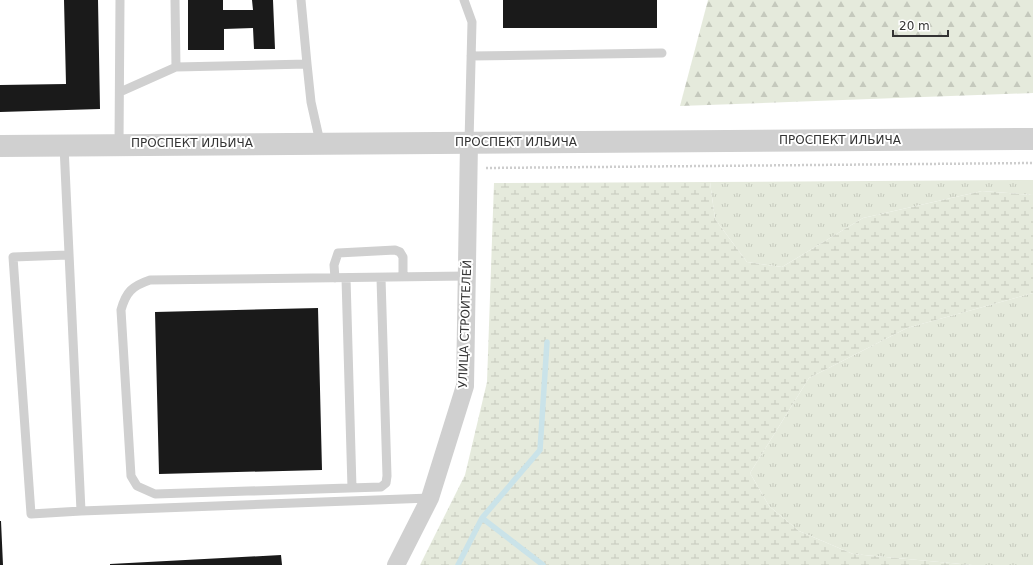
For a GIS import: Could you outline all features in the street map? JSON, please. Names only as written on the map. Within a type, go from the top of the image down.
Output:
[{"type":"street","name":"ПРОСПЕКТ ИЛЬИЧА","points":[[0,146],[320,142],[1033,139]]},
{"type":"street","name":"УЛИЦА СТРОИТЕЛЕЙ","points":[[396,565],[430,498],[465,386],[469,142]]},
{"type":"lane","points":[[119,144],[120,0]]},
{"type":"lane","points":[[175,0],[176,67]]},
{"type":"lane","points":[[301,0],[306,64],[311,102],[320,142]]},
{"type":"lane","points":[[464,0],[472,22],[469,142]]},
{"type":"lane","points":[[471,56],[662,53]]},
{"type":"lane","points":[[120,92],[176,67],[306,64]]},
{"type":"lane","points":[[64,145],[81,511]]},
{"type":"lane","points":[[335,278],[334,265],[338,253],[395,250],[400,252],[404,257],[404,277]]},
{"type":"lane","points":[[68,255],[13,258],[31,514],[430,498]]},
{"type":"lane","points":[[381,278],[386,483],[381,487],[155,494],[137,486],[131,476],[121,310],[124,297],[136,284],[150,280],[467,276]]},
{"type":"lane","points":[[346,278],[352,488]]},
{"type":"path","points":[[468,168],[1033,163]]},
{"type":"green space","points":[[708,0],[1033,0],[1033,93],[680,106]]},
{"type":"green space","points":[[1033,180],[1033,195],[982,191],[863,218],[782,267],[747,262],[715,219],[710,182]]},
{"type":"green space","points":[[710,182],[715,219],[747,262],[782,267],[863,218],[982,191],[1033,195],[1033,293],[907,328],[809,378],[750,473],[769,506],[799,531],[853,554],[972,565],[420,565],[465,475],[487,382],[494,183]]},
{"type":"green space","points":[[1033,293],[1033,565],[972,565],[853,554],[799,531],[769,506],[750,473],[809,378],[907,328]]},
{"type":"building","points":[[64,0],[98,0],[100,109],[0,112],[0,85],[66,84]]},
{"type":"building","points":[[188,0],[223,0],[223,10],[253,10],[252,0],[273,0],[275,49],[254,49],[253,28],[224,29],[224,50],[188,50]]},
{"type":"building","points":[[503,0],[657,0],[657,28],[503,28]]},
{"type":"building","points":[[318,308],[322,470],[159,474],[155,312]]},
{"type":"building","points":[[1,521],[3,565],[0,565]]},
{"type":"building","points":[[281,555],[282,565],[110,565],[110,564]]},
{"type":"waterway","points":[[458,565],[482,518],[540,450],[547,342]]},
{"type":"waterway","points":[[482,518],[543,565]]}]
